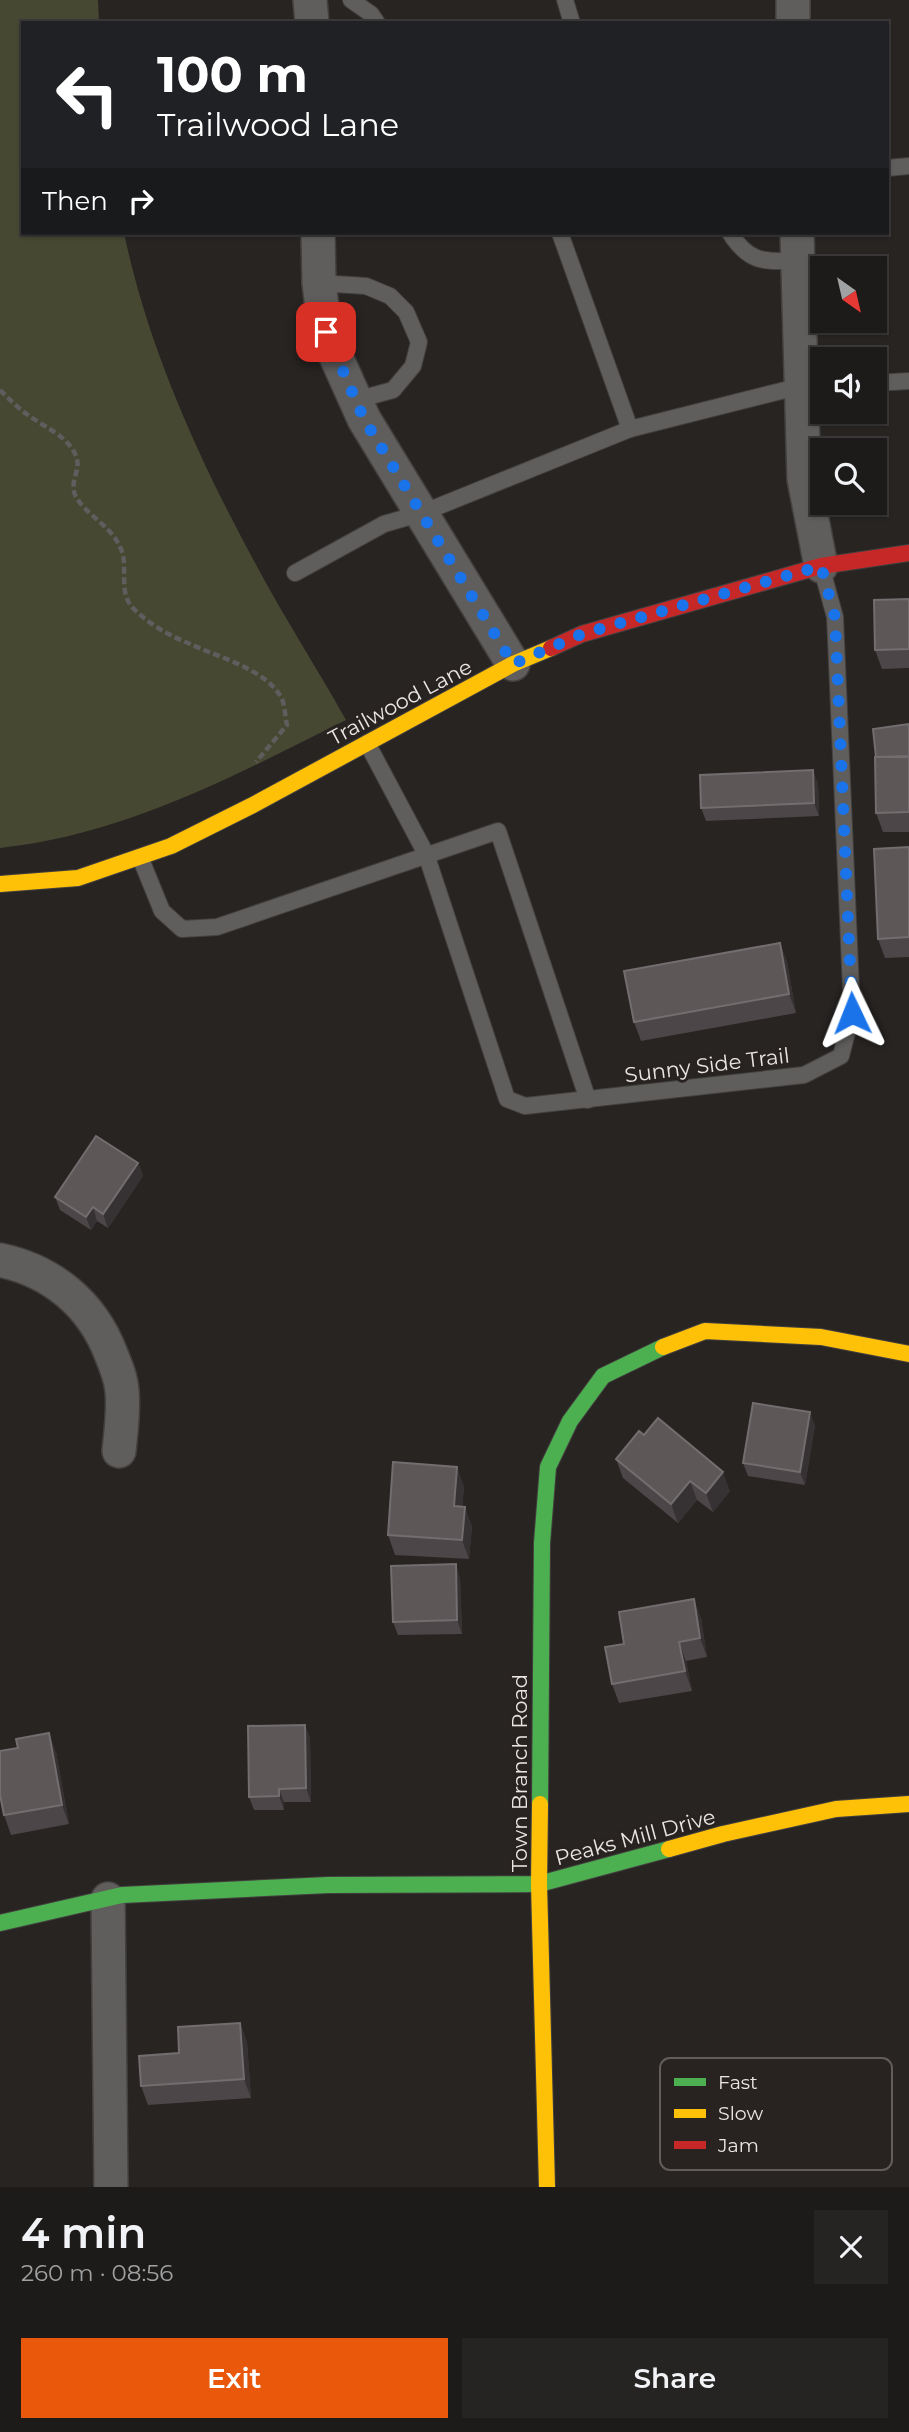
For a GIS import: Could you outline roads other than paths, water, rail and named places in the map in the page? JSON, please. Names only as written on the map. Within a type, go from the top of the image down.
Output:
[{"type":"street","points":[[310,0],[312,21]]},
{"type":"street","points":[[793,0],[793,21]]},
{"type":"street","points":[[318,235],[319,283],[326,332],[364,419],[513,664]]},
{"type":"street","points":[[797,247],[810,376]]},
{"type":"street","points":[[810,399],[804,479],[821,566]]},
{"type":"street","name":"Trailwood Lane","points":[[0,884],[78,878],[171,845],[513,664],[582,634],[821,566],[909,553]]},
{"type":"street","points":[[0,1260],[36,1271],[58,1283],[77,1299],[104,1335],[119,1374],[122,1390],[119,1451]]},
{"type":"street","name":"Town Branch Road","points":[[547,2187],[539,1884],[542,1544],[548,1467],[570,1421],[603,1376],[667,1345],[705,1331],[821,1337],[909,1354]]},
{"type":"street","name":"Peaks Mill Drive","points":[[0,1923],[122,1895],[328,1885],[539,1884],[723,1835],[836,1809],[909,1804]]},
{"type":"street","points":[[108,1899],[111,2187]]},
{"type":"lane","points":[[351,0],[371,14],[376,21]]},
{"type":"lane","points":[[565,0],[571,21]]},
{"type":"lane","points":[[889,168],[909,166]]},
{"type":"lane","points":[[561,235],[630,429]]},
{"type":"lane","points":[[731,235],[738,246],[759,261],[797,247]]},
{"type":"lane","points":[[319,283],[366,286],[390,296],[406,312],[419,342],[413,366],[393,390],[356,400]]},
{"type":"lane","points":[[887,382],[909,381]]},
{"type":"lane","points":[[295,573],[384,524],[422,513],[630,429],[810,386]]},
{"type":"lane","name":"Sunny Side Trail","points":[[367,743],[426,854],[508,1099],[525,1106],[804,1075],[841,1056],[852,1013],[835,617],[821,566]]},
{"type":"lane","points":[[140,856],[162,911],[182,929],[217,927],[498,831],[588,1100]]}]
